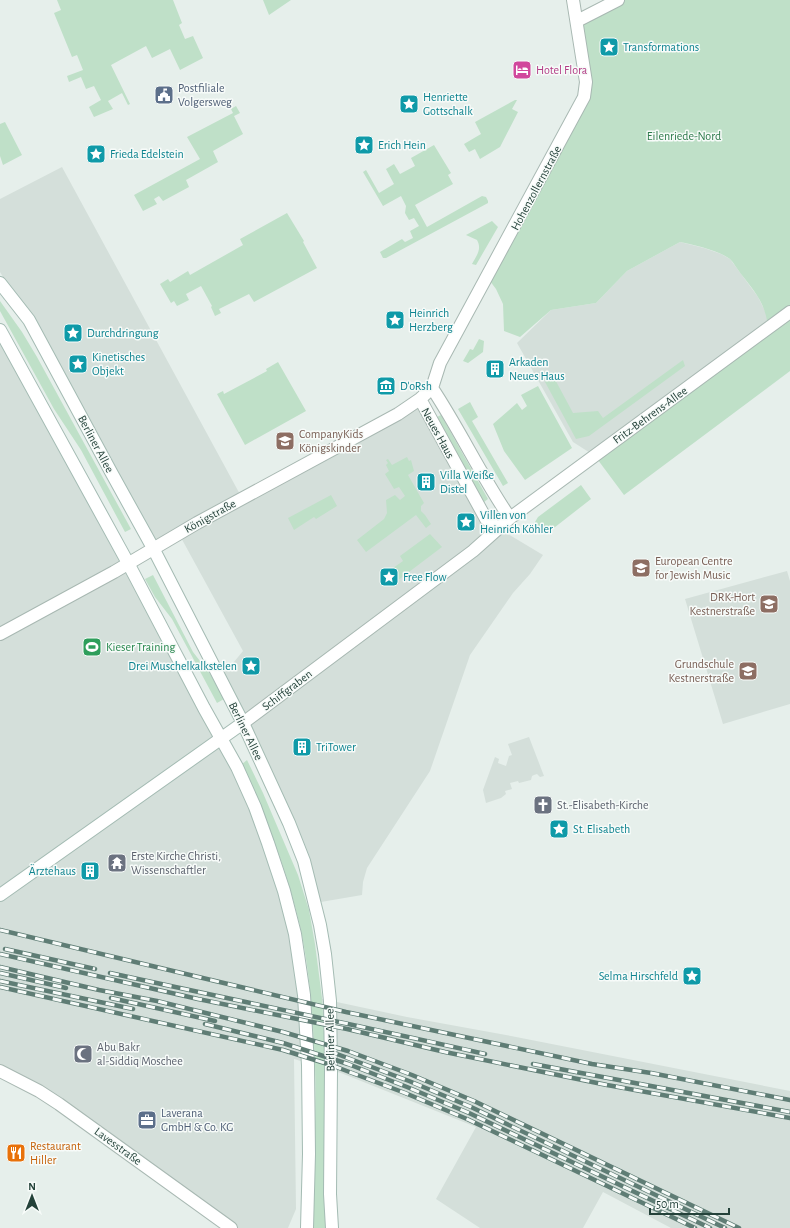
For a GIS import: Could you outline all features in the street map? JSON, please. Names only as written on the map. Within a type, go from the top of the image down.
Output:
[{"type":"main road","name":"Hohenzollernstraße","points":[[432,388],[440,364],[584,97],[586,82],[574,0]]},
{"type":"main road","points":[[577,21],[618,0]]},
{"type":"main road","name":"Berliner Allee","points":[[1,285],[29,320],[153,548],[243,723],[304,860],[320,925],[330,1001],[330,1194],[332,1228]]},
{"type":"main road","name":"Fritz-Behrens-Allee","points":[[510,518],[790,312]]},
{"type":"main road","name":"Berliner Allee","points":[[0,330],[128,563],[237,768],[255,807],[284,891],[294,934],[304,995],[308,1058],[308,1228]]},
{"type":"main road","name":"Neues Haus","points":[[498,528],[486,519],[420,400],[432,388],[449,414],[496,498],[510,518]]},
{"type":"main road","name":"Königstraße","points":[[0,634],[153,548],[400,413],[420,400]]},
{"type":"main road","name":"Schiffgraben","points":[[0,895],[222,739],[473,551],[510,518]]},
{"type":"main road","name":"Lavesstraße","points":[[0,1071],[59,1104],[231,1228]]},
{"type":"shaded area","points":[[62,167],[242,498],[419,399],[498,528],[543,555],[530,574],[513,593],[470,655],[430,771],[367,868],[363,882],[362,895],[315,903],[304,861],[220,677],[243,651],[179,534],[153,548],[29,320],[0,272],[0,199]]},
{"type":"shaded area","points":[[680,242],[704,248],[730,259],[758,297],[767,315],[769,328],[595,456],[573,442],[517,343],[551,310],[596,303],[627,271]]},
{"type":"shaded area","points":[[0,330],[128,563],[268,843],[304,995],[407,1017],[790,1091],[790,1228],[671,1228],[603,1192],[583,1228],[480,1228],[436,1199],[476,1127],[341,1073],[294,1059],[296,1209],[288,1228],[232,1228],[0,1070]]},
{"type":"shaded area","name":"Grundschule Kestnerstraße","points":[[787,571],[790,581],[790,704],[723,724],[685,599]]},
{"type":"shaded area","points":[[529,737],[544,776],[540,777],[537,774],[532,776],[531,780],[519,783],[518,781],[510,783],[512,789],[505,791],[506,794],[501,798],[486,803],[483,790],[495,757],[499,759],[498,763],[506,766],[509,756],[512,755],[508,744]]},
{"type":"green space","points":[[57,0],[173,0],[182,23],[179,25],[185,39],[193,36],[203,58],[180,70],[170,49],[152,58],[146,46],[111,65],[130,104],[128,105],[122,93],[108,101],[113,109],[94,117],[89,107],[101,100],[94,86],[86,89],[81,77],[69,82],[67,76],[83,70],[77,55],[72,57],[54,13],[61,10]]},
{"type":"green space","points":[[263,0],[291,0],[269,15]]},
{"type":"green space","name":"Eilenriede-Nord","points":[[618,0],[790,0],[790,371],[624,495],[595,456],[768,328],[765,312],[759,299],[730,259],[713,250],[680,242],[627,271],[596,303],[551,310],[520,337],[504,331],[503,304],[496,289],[487,277],[584,97],[577,21]]},
{"type":"green space","points":[[517,100],[512,109],[518,112],[500,147],[480,159],[475,149],[469,152],[464,144],[481,134],[475,122]]},
{"type":"green space","points":[[236,106],[240,113],[234,116],[243,134],[213,151],[218,162],[186,180],[189,187],[163,201],[159,196],[154,199],[157,204],[143,211],[134,195],[200,159],[187,137],[233,113],[231,109]]},
{"type":"green space","points":[[5,122],[22,155],[3,165],[0,156],[0,124]]},
{"type":"green space","points":[[434,145],[451,173],[448,175],[453,184],[415,205],[427,227],[482,196],[486,197],[488,203],[386,258],[383,258],[380,252],[402,239],[405,242],[413,238],[410,231],[419,226],[414,218],[409,220],[405,213],[406,206],[401,196],[383,206],[363,172],[366,170],[379,193],[394,184],[386,169],[394,164],[400,174],[415,166],[411,158]]},
{"type":"green space","points":[[287,213],[304,241],[303,242],[317,268],[254,302],[249,294],[219,309],[221,313],[215,316],[211,307],[212,306],[201,286],[186,294],[189,300],[177,306],[174,301],[171,303],[160,284],[168,279],[170,282],[188,271],[190,275],[243,245],[240,239]]},
{"type":"green space","points":[[492,221],[498,227],[476,265],[472,264],[478,252],[479,246],[477,240],[466,235]]},
{"type":"green space","points":[[0,301],[22,332],[37,357],[131,529],[125,532],[81,450],[54,409],[0,311]]},
{"type":"green space","points":[[479,339],[484,341],[483,352],[468,363],[463,361],[470,349],[473,350]]},
{"type":"green space","points":[[683,360],[685,366],[589,436],[576,439],[545,382],[551,372],[573,413],[598,411],[603,418]]},
{"type":"green space","points":[[278,362],[306,411],[245,445],[217,394],[223,391],[224,394],[267,371],[266,369]]},
{"type":"green space","points":[[538,386],[572,448],[525,480],[504,451],[493,424],[517,403],[522,410],[527,406],[521,395]]},
{"type":"green space","points":[[470,402],[478,417],[472,421],[508,483],[503,486],[458,409]]},
{"type":"green space","points":[[441,415],[488,499],[484,502],[437,417]]},
{"type":"green space","points":[[407,457],[409,461],[411,460],[414,471],[408,475],[424,503],[421,506],[421,511],[431,524],[426,528],[416,515],[366,552],[357,540],[384,519],[387,513],[386,500],[395,495],[400,500],[405,496],[399,487],[394,489],[385,474],[389,471],[386,465],[388,463],[386,460],[388,459],[392,465]]},
{"type":"green space","points":[[581,485],[591,499],[550,531],[542,532],[536,529],[535,522],[538,517]]},
{"type":"green space","points":[[331,495],[337,506],[316,519],[314,517],[294,530],[288,518]]},
{"type":"green space","points":[[430,534],[442,547],[397,581],[389,582],[383,580],[383,575],[403,561],[400,556]]},
{"type":"green space","points":[[153,575],[193,652],[210,674],[224,699],[217,703],[172,619],[155,597],[145,579]]},
{"type":"green space","points":[[247,760],[263,793],[298,875],[309,910],[315,944],[322,998],[326,1070],[326,1228],[314,1228],[315,1065],[310,995],[303,943],[289,884],[259,804],[241,765]]},
{"type":"railway","points":[[0,930],[346,1012],[592,1064],[651,1073],[790,1100]]},
{"type":"railway","points":[[5,949],[95,969]]},
{"type":"railway","points":[[0,954],[198,999],[347,1029],[445,1052],[607,1085],[790,1118]]},
{"type":"railway","points":[[0,967],[99,990],[157,1001],[283,1032],[348,1051],[412,1075],[474,1101],[739,1228]]},
{"type":"railway","points":[[0,973],[66,988]]},
{"type":"railway","points":[[110,973],[485,1054]]},
{"type":"railway","points":[[0,981],[133,1009]]},
{"type":"railway","points":[[0,987],[283,1050],[331,1065],[405,1093],[467,1119],[695,1228]]},
{"type":"railway","points":[[111,998],[215,1021]]},
{"type":"railway","points":[[205,1024],[283,1043],[348,1064],[407,1087],[469,1113],[710,1228]]},
{"type":"railway","points":[[329,1051],[409,1081],[471,1107],[725,1228]]},
{"type":"railway","points":[[533,1064],[790,1112]]},
{"type":"place","name":"Transformations","points":[[609,47]]},
{"type":"place","name":"Hotel Flora","points":[[522,70]]},
{"type":"place","name":"Postfiliale Volgersweg","points":[[164,95]]},
{"type":"place","name":"Henriette Gottschalk","points":[[409,104]]},
{"type":"place","name":"Erich Hein","points":[[364,145]]},
{"type":"place","name":"Frieda Edelstein","points":[[96,154]]},
{"type":"place","name":"Heinrich Herzberg","points":[[395,320]]},
{"type":"place","name":"Durchdringung","points":[[73,333]]},
{"type":"place","name":"Kinetisches Objekt","points":[[78,364]]},
{"type":"place","name":"Arkaden Neues Haus","points":[[495,369]]},
{"type":"place","name":"D'oRsh","points":[[386,386]]},
{"type":"place","name":"CompanyKids Königskinder","points":[[285,441]]},
{"type":"place","name":"Villa Weiße Distel","points":[[426,482]]},
{"type":"place","name":"Villen von Heinrich Köhler","points":[[466,522]]},
{"type":"place","name":"European Centre for Jewish Music","points":[[641,568]]},
{"type":"place","name":"Free Flow","points":[[389,577]]},
{"type":"place","name":"DRK-Hort Kestnerstraße","points":[[769,604]]},
{"type":"place","name":"Kieser Training","points":[[92,647]]},
{"type":"place","name":"Drei Muschelkalkstelen","points":[[251,666]]},
{"type":"place","name":"Grundschule Kestnerstraße","points":[[748,671]]},
{"type":"place","name":"TriTower","points":[[302,747]]},
{"type":"place","name":"St.-Elisabeth-Kirche","points":[[543,805]]},
{"type":"place","name":"St. Elisabeth","points":[[559,829]]},
{"type":"place","name":"Erste Kirche Christi, Wissenschaftler","points":[[117,863]]},
{"type":"place","name":"Ärztehaus","points":[[90,871]]},
{"type":"place","name":"Selma Hirschfeld","points":[[692,976]]},
{"type":"place","name":"Abu Bakr al-Siddiq Moschee","points":[[83,1054]]},
{"type":"place","name":"Laverana GmbH & Co. KG","points":[[147,1120]]},
{"type":"place","name":"Restaurant Hiller","points":[[16,1153]]}]
